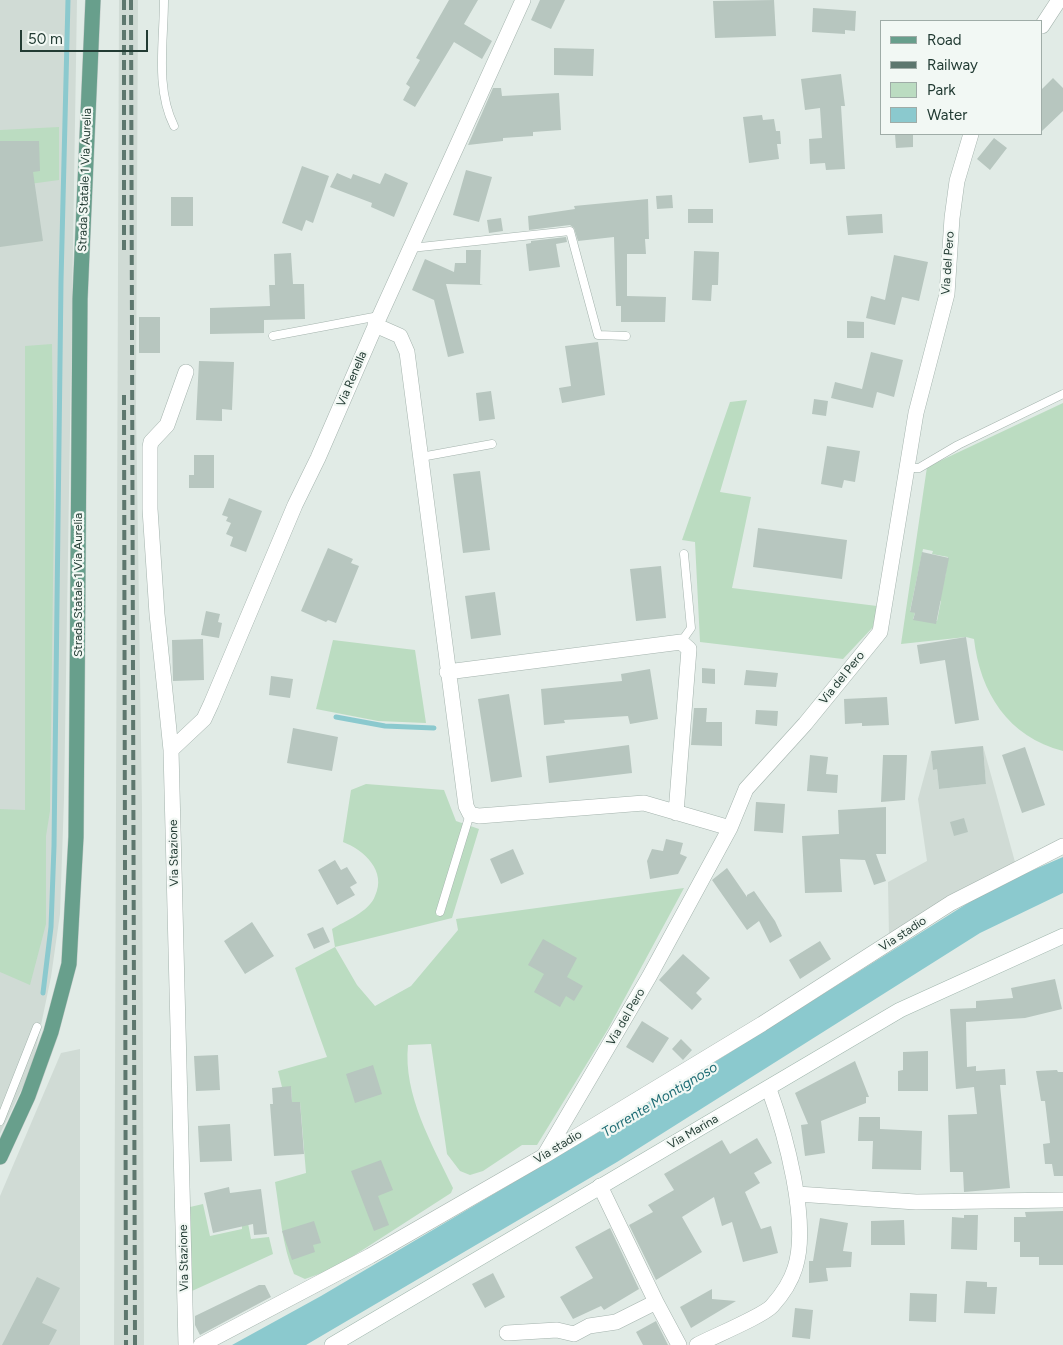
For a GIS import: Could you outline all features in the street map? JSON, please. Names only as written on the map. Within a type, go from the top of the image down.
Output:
[{"type":"main road","name":"Strada Statale 1 Via Aurelia","points":[[0,1157],[32,1086],[51,1032],[69,964],[76,837],[80,299],[92,0]]},
{"type":"street","name":"Via Renella","points":[[171,750],[204,719],[212,704],[295,504],[318,458],[377,321],[523,0]]},
{"type":"street","points":[[1043,24],[1059,0]]},
{"type":"street","name":"Via del Pero","points":[[544,1156],[632,1008],[730,828],[746,789],[805,724],[880,632],[916,413],[947,294],[956,190],[971,135]]},
{"type":"street","points":[[377,321],[400,336],[405,343],[447,672],[466,806],[470,814],[479,816],[644,803],[730,828]]},
{"type":"street","name":"Via Stazione","points":[[186,372],[167,425],[151,442],[150,447],[150,509],[157,614],[171,750],[186,1345]]},
{"type":"street","points":[[447,672],[681,642],[689,649],[676,813]]},
{"type":"street","name":"Via stadio","points":[[201,1345],[311,1288],[544,1156],[762,1024],[951,903],[1063,846]]},
{"type":"street","name":"Via Marina","points":[[332,1345],[900,1010],[1063,936]]},
{"type":"street","points":[[1042,944],[1063,944]]},
{"type":"street","points":[[697,1345],[770,1308],[785,1288],[796,1268],[799,1236],[797,1194],[776,1108],[769,1089]]},
{"type":"street","points":[[600,1186],[679,1345]]},
{"type":"street","points":[[797,1194],[916,1202],[1063,1200]]},
{"type":"street","points":[[507,1333],[557,1330],[574,1334],[589,1326],[616,1322],[656,1302]]},
{"type":"lane","points":[[164,0],[163,94],[167,112],[174,126]]},
{"type":"lane","points":[[411,248],[570,231],[598,335],[626,336]]},
{"type":"lane","points":[[273,336],[377,321]]},
{"type":"lane","points":[[908,468],[918,468],[958,445],[1063,394]]},
{"type":"lane","points":[[421,457],[492,444]]},
{"type":"lane","points":[[681,642],[692,628],[684,554]]},
{"type":"lane","points":[[440,912],[470,814]]},
{"type":"lane","points":[[0,1122],[37,1027]]},
{"type":"shaded area","points":[[0,0],[77,0],[64,799],[60,914],[51,977],[32,1068],[0,1134]]},
{"type":"shaded area","points":[[119,0],[138,0],[136,408],[142,807],[144,1345],[114,1345]]},
{"type":"shaded area","points":[[983,746],[1015,862],[889,937],[888,882],[927,861],[918,799],[931,751],[933,769],[937,769],[939,789],[986,784]]},
{"type":"shaded area","points":[[80,1049],[80,1345],[0,1345],[0,1196],[61,1053]]},
{"type":"green space","points":[[59,127],[59,180],[0,188],[0,130]]},
{"type":"green space","points":[[52,344],[54,507],[50,811],[46,836],[46,924],[30,985],[0,972],[0,809],[25,810],[25,346]]},
{"type":"green space","points":[[747,400],[720,492],[751,497],[732,588],[877,606],[873,627],[843,659],[700,642],[695,542],[682,540],[730,402]]},
{"type":"green space","points":[[1063,403],[1063,751],[1027,735],[1000,710],[990,694],[983,677],[974,639],[966,637],[901,644],[927,467]],"holes":[[[923,549],[933,551],[932,554],[948,557],[945,577],[934,599],[941,601],[937,621],[923,618],[913,619],[915,613],[910,611]]]},
{"type":"green space","points":[[333,640],[415,650],[426,723],[378,721],[316,709]]},
{"type":"green space","points":[[366,784],[444,790],[456,821],[479,829],[452,918],[335,947],[332,929],[368,907],[378,887],[376,870],[366,856],[343,842],[351,790]]},
{"type":"green space","points":[[684,888],[608,1029],[537,1145],[522,1145],[483,1171],[470,1175],[460,1171],[447,1154],[431,1044],[408,1045],[410,1082],[415,1101],[428,1137],[453,1188],[451,1193],[333,1269],[305,1279],[294,1274],[290,1263],[282,1229],[275,1182],[306,1173],[300,1102],[292,1102],[291,1087],[282,1087],[278,1071],[327,1057],[295,968],[335,947],[357,985],[375,1006],[411,986],[458,930],[456,919]]},
{"type":"green space","points":[[203,1204],[210,1236],[242,1229],[242,1225],[248,1223],[251,1239],[269,1237],[273,1254],[192,1291],[190,1207]]},
{"type":"water","name":"Torrente Montignoso","points":[[1063,857],[1063,893],[980,933],[617,1162],[306,1345],[232,1345],[321,1296],[670,1090],[976,898],[1017,877]]},
{"type":"building","points":[[449,0],[478,0],[464,24],[492,41],[482,59],[454,42],[415,107],[403,100],[410,87],[406,84],[420,60],[416,58]]},
{"type":"building","points":[[540,0],[565,0],[551,29],[531,20]]},
{"type":"building","points":[[774,0],[776,36],[715,38],[713,1]]},
{"type":"building","points":[[813,8],[856,11],[855,31],[845,30],[845,34],[812,32]]},
{"type":"building","points":[[554,48],[594,49],[593,76],[554,75]]},
{"type":"building","points":[[841,74],[845,106],[841,106],[845,169],[826,170],[825,163],[810,164],[809,139],[822,138],[820,108],[805,110],[801,79]]},
{"type":"building","points":[[1053,78],[1063,88],[1063,111],[1043,130],[1043,88]]},
{"type":"building","points":[[493,88],[501,88],[502,96],[559,93],[561,130],[533,132],[533,136],[503,138],[503,141],[468,145]]},
{"type":"building","points":[[762,115],[763,120],[774,119],[776,131],[780,131],[781,144],[777,144],[779,159],[749,163],[743,117]]},
{"type":"building","points":[[895,135],[913,135],[913,147],[896,148]]},
{"type":"building","points":[[994,138],[1007,148],[990,170],[977,159]]},
{"type":"building","points":[[0,141],[39,141],[40,171],[33,172],[43,241],[0,247]]},
{"type":"building","points":[[302,166],[329,176],[313,223],[306,220],[302,231],[282,223]]},
{"type":"building","points":[[466,170],[492,177],[479,222],[453,215]]},
{"type":"building","points":[[337,173],[351,179],[353,174],[380,184],[385,173],[408,183],[394,217],[371,207],[372,203],[330,187]]},
{"type":"building","points":[[672,195],[673,208],[657,209],[656,196]]},
{"type":"building","points":[[171,197],[193,197],[193,226],[171,226]]},
{"type":"building","points":[[648,199],[649,239],[645,239],[646,254],[627,254],[627,296],[666,297],[665,322],[621,322],[621,306],[616,306],[614,237],[578,241],[574,228],[570,225],[529,230],[528,216],[575,209],[574,206]]},
{"type":"building","points":[[688,209],[713,209],[713,223],[688,223]]},
{"type":"building","points":[[882,214],[883,233],[848,235],[846,216]]},
{"type":"building","points":[[501,218],[503,231],[489,233],[487,220]]},
{"type":"building","points":[[566,237],[567,242],[556,244],[560,267],[529,271],[526,244],[531,243],[531,241]]},
{"type":"building","points":[[466,250],[481,250],[480,284],[483,285],[446,284],[464,353],[448,357],[434,300],[412,290],[425,259],[454,272],[455,263],[466,263]]},
{"type":"building","points":[[694,251],[719,252],[718,285],[712,285],[711,301],[692,300]]},
{"type":"building","points":[[291,253],[293,284],[304,284],[305,319],[264,320],[264,333],[210,334],[210,308],[270,306],[269,285],[275,285],[274,254]]},
{"type":"building","points":[[894,255],[928,262],[919,301],[902,297],[895,325],[866,318],[871,296],[885,300]]},
{"type":"building","points":[[139,317],[160,317],[160,353],[139,353]]},
{"type":"building","points":[[847,321],[864,322],[864,338],[847,338]]},
{"type":"building","points":[[598,342],[605,395],[562,403],[559,388],[571,386],[565,346]]},
{"type":"building","points":[[871,352],[903,360],[894,397],[877,392],[873,408],[831,398],[835,382],[862,389]]},
{"type":"building","points":[[199,361],[234,362],[232,410],[222,409],[222,421],[196,420]]},
{"type":"building","points":[[491,391],[495,419],[479,421],[476,393]]},
{"type":"building","points":[[814,399],[828,401],[826,416],[812,414]]},
{"type":"building","points":[[827,446],[860,451],[855,482],[844,480],[842,488],[821,484]]},
{"type":"building","points":[[194,455],[214,455],[214,488],[189,488],[189,475],[194,475]]},
{"type":"building","points":[[480,471],[490,550],[463,553],[453,474]]},
{"type":"building","points":[[229,498],[262,511],[246,552],[230,546],[233,537],[226,534],[231,523],[226,521],[228,517],[222,515]]},
{"type":"building","points":[[758,528],[847,540],[842,579],[753,567]]},
{"type":"building","points":[[328,548],[353,559],[351,563],[359,566],[336,623],[328,620],[326,622],[301,611]]},
{"type":"building","points":[[922,552],[949,558],[936,624],[913,620],[915,613],[910,612]]},
{"type":"building","points":[[661,566],[666,618],[636,621],[630,569]]},
{"type":"building","points":[[495,592],[501,635],[471,639],[465,596]]},
{"type":"building","points":[[206,611],[220,614],[218,622],[222,623],[219,638],[201,635]]},
{"type":"building","points":[[966,637],[979,720],[955,724],[945,660],[920,664],[917,645]]},
{"type":"building","points":[[203,639],[204,680],[173,681],[172,640]]},
{"type":"building","points":[[702,668],[715,669],[715,684],[702,683]]},
{"type":"building","points":[[650,669],[658,719],[630,724],[628,716],[564,720],[565,723],[544,725],[541,689],[622,681],[621,674]]},
{"type":"building","points":[[746,670],[778,673],[776,687],[744,685]]},
{"type":"building","points":[[271,676],[293,679],[290,698],[269,695]]},
{"type":"building","points":[[509,694],[522,777],[491,782],[478,699]]},
{"type":"building","points":[[887,697],[889,725],[862,726],[862,723],[845,724],[844,699]]},
{"type":"building","points":[[694,708],[707,708],[706,722],[722,722],[722,746],[691,745]]},
{"type":"building","points":[[756,710],[778,711],[777,726],[755,724]]},
{"type":"building","points":[[293,728],[338,737],[332,771],[287,763]]},
{"type":"building","points":[[629,745],[632,773],[549,783],[546,756]]},
{"type":"building","points":[[983,746],[986,784],[939,789],[937,769],[933,770],[931,751]]},
{"type":"building","points":[[1025,747],[1045,805],[1022,813],[1002,755]]},
{"type":"building","points":[[810,755],[828,757],[826,774],[838,775],[837,793],[807,791]]},
{"type":"building","points":[[883,755],[907,755],[905,800],[881,802]]},
{"type":"building","points":[[756,802],[785,804],[783,833],[754,831]]},
{"type":"building","points":[[886,807],[886,854],[876,854],[886,881],[874,885],[865,860],[840,859],[842,892],[805,893],[802,836],[839,834],[838,810]]},
{"type":"building","points":[[964,818],[968,832],[954,836],[950,822]]},
{"type":"building","points":[[666,839],[683,843],[680,854],[687,857],[678,874],[650,879],[647,861],[652,849],[663,851]]},
{"type":"building","points":[[513,849],[524,874],[501,884],[490,859]]},
{"type":"building","points":[[335,860],[341,870],[347,867],[357,883],[350,887],[355,895],[337,905],[318,870]]},
{"type":"building","points":[[727,868],[747,897],[747,895],[754,891],[775,921],[782,936],[770,943],[759,921],[747,930],[712,880]]},
{"type":"building","points":[[252,922],[274,956],[245,974],[224,941]]},
{"type":"building","points":[[323,927],[330,942],[314,949],[307,934]]},
{"type":"building","points":[[543,939],[577,958],[567,977],[583,986],[574,1001],[566,996],[560,1007],[534,992],[544,974],[528,965]]},
{"type":"building","points":[[820,941],[831,959],[800,979],[789,960]]},
{"type":"building","points":[[683,954],[710,978],[696,993],[702,999],[692,1010],[659,980]]},
{"type":"building","points":[[1055,979],[1062,1009],[1025,1018],[966,1022],[967,1067],[976,1066],[976,1071],[1005,1069],[1006,1085],[1000,1085],[1010,1188],[964,1192],[963,1172],[950,1172],[948,1115],[977,1114],[974,1087],[956,1089],[950,1009],[976,1008],[976,1001],[1013,998],[1011,988]]},
{"type":"building","points":[[642,1021],[669,1038],[653,1063],[626,1047]]},
{"type":"building","points":[[681,1039],[692,1050],[683,1060],[672,1049]]},
{"type":"building","points":[[928,1051],[928,1091],[898,1091],[898,1071],[903,1070],[903,1052]]},
{"type":"building","points":[[218,1055],[220,1090],[196,1091],[194,1056]]},
{"type":"building","points":[[855,1061],[869,1097],[866,1097],[866,1103],[821,1121],[825,1153],[805,1156],[801,1125],[808,1124],[795,1093]]},
{"type":"building","points":[[373,1065],[382,1094],[355,1103],[346,1074]]},
{"type":"building","points":[[1057,1070],[1058,1072],[1063,1072],[1063,1176],[1054,1176],[1052,1164],[1045,1164],[1043,1144],[1050,1143],[1045,1101],[1041,1101],[1036,1071]]},
{"type":"building","points":[[291,1086],[292,1102],[300,1102],[304,1154],[274,1156],[270,1104],[273,1104],[272,1088]]},
{"type":"building","points":[[859,1117],[880,1117],[880,1129],[922,1131],[921,1170],[872,1169],[873,1141],[858,1141]]},
{"type":"building","points":[[230,1124],[232,1161],[200,1162],[198,1126]]},
{"type":"building","points":[[757,1138],[772,1163],[754,1173],[760,1183],[745,1192],[761,1229],[771,1226],[778,1253],[743,1262],[732,1222],[722,1226],[714,1197],[682,1217],[702,1252],[656,1280],[629,1225],[653,1212],[648,1205],[674,1190],[664,1174],[722,1140],[730,1154]]},
{"type":"building","points":[[381,1160],[393,1190],[378,1196],[389,1225],[374,1231],[351,1171]]},
{"type":"building","points":[[229,1187],[230,1193],[261,1189],[267,1234],[254,1235],[253,1224],[213,1233],[204,1193]]},
{"type":"building","points":[[1063,1211],[1063,1265],[1039,1265],[1039,1257],[1020,1257],[1020,1242],[1014,1242],[1014,1217],[1026,1217],[1025,1212]]},
{"type":"building","points":[[964,1215],[978,1215],[977,1250],[951,1249],[952,1217],[964,1218]]},
{"type":"building","points":[[820,1218],[848,1223],[843,1251],[852,1252],[851,1267],[826,1268],[828,1281],[809,1283],[809,1261],[813,1261]]},
{"type":"building","points":[[904,1220],[905,1245],[871,1245],[871,1221]]},
{"type":"building","points":[[314,1221],[321,1243],[313,1245],[315,1252],[292,1260],[282,1231]]},
{"type":"building","points":[[610,1228],[639,1289],[604,1310],[601,1306],[573,1319],[560,1297],[593,1278],[575,1247]]},
{"type":"building","points":[[493,1273],[505,1297],[485,1308],[472,1284]]},
{"type":"building","points":[[37,1277],[60,1288],[42,1323],[57,1330],[49,1345],[2,1345]]},
{"type":"building","points":[[966,1281],[987,1282],[987,1287],[997,1287],[995,1314],[964,1313]]},
{"type":"building","points":[[259,1285],[265,1285],[271,1297],[200,1335],[195,1325],[195,1316]]},
{"type":"building","points":[[712,1289],[712,1299],[736,1301],[691,1328],[680,1307]]},
{"type":"building","points":[[910,1293],[937,1294],[936,1322],[909,1321]]},
{"type":"building","points":[[795,1308],[813,1310],[810,1339],[792,1337]]},
{"type":"building","points":[[656,1321],[668,1345],[643,1345],[636,1332]]},
{"type":"waterway","points":[[43,993],[51,927],[54,846],[61,281],[68,0]]},
{"type":"waterway","points":[[336,717],[385,726],[434,728]]},
{"type":"railway","points":[[124,0],[124,250]]},
{"type":"railway","points":[[131,0],[135,1345]]},
{"type":"railway","points":[[124,395],[126,1345]]}]
